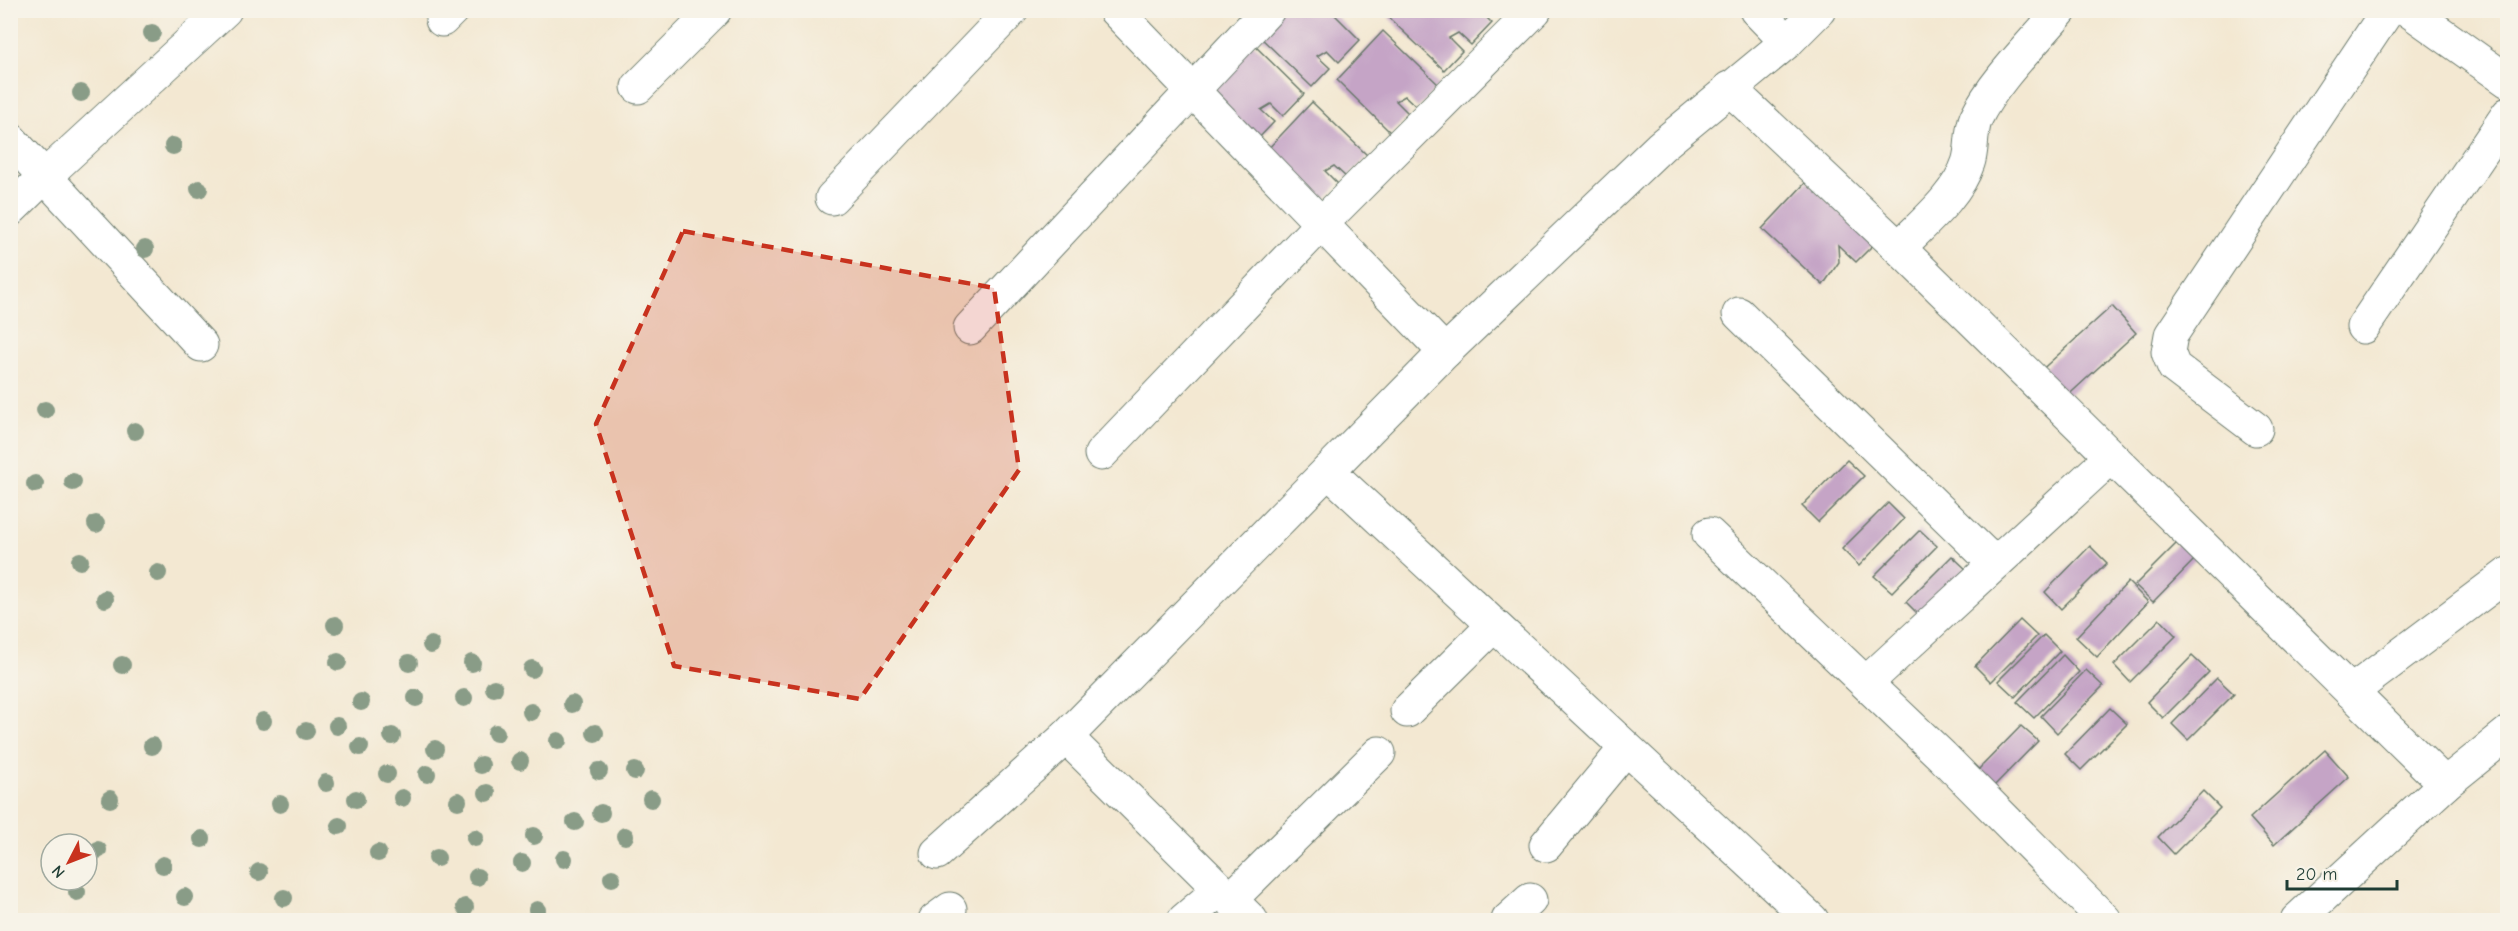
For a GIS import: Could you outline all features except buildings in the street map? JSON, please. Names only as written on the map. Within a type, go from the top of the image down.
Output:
[{"type":"street","points":[[10,210],[225,10]]},
{"type":"street","points":[[638,87],[715,10]]},
{"type":"street","points":[[832,198],[1012,10]]},
{"type":"street","points":[[1115,10],[1445,352]]},
{"type":"street","points":[[970,328],[1268,10]]},
{"type":"street","points":[[1101,454],[1320,225],[1535,10]]},
{"type":"street","points":[[1756,10],[1787,42]]},
{"type":"street","points":[[938,853],[1066,737],[1445,352],[1661,146],[1787,42],[1819,10]]},
{"type":"street","points":[[1899,248],[1948,195],[1962,176],[1969,161],[1976,119],[1990,97],[2061,10]]},
{"type":"street","points":[[2256,429],[2174,367],[2168,352],[2171,335],[2388,10]]},
{"type":"street","points":[[2408,10],[2508,81]]},
{"type":"street","points":[[1729,88],[1899,248],[2445,784]]},
{"type":"street","points":[[2363,327],[2508,114]]},
{"type":"street","points":[[10,139],[201,345]]},
{"type":"street","points":[[1739,314],[1994,562]]},
{"type":"street","points":[[1866,683],[1994,562],[2111,457]]},
{"type":"street","points":[[1328,471],[1812,921]]},
{"type":"street","points":[[1709,534],[1866,683],[2105,921]]},
{"type":"street","points":[[2351,692],[2508,574]]},
{"type":"street","points":[[1407,711],[1493,626]]},
{"type":"street","points":[[1066,737],[1233,904]]},
{"type":"street","points":[[2297,921],[2445,784],[2506,738]]},
{"type":"street","points":[[1546,845],[1626,748]]},
{"type":"street","points":[[1184,921],[1233,904],[1379,753]]},
{"type":"highlighted area","points":[[683,231],[994,288],[1019,470],[860,699],[674,666],[596,424]]}]
